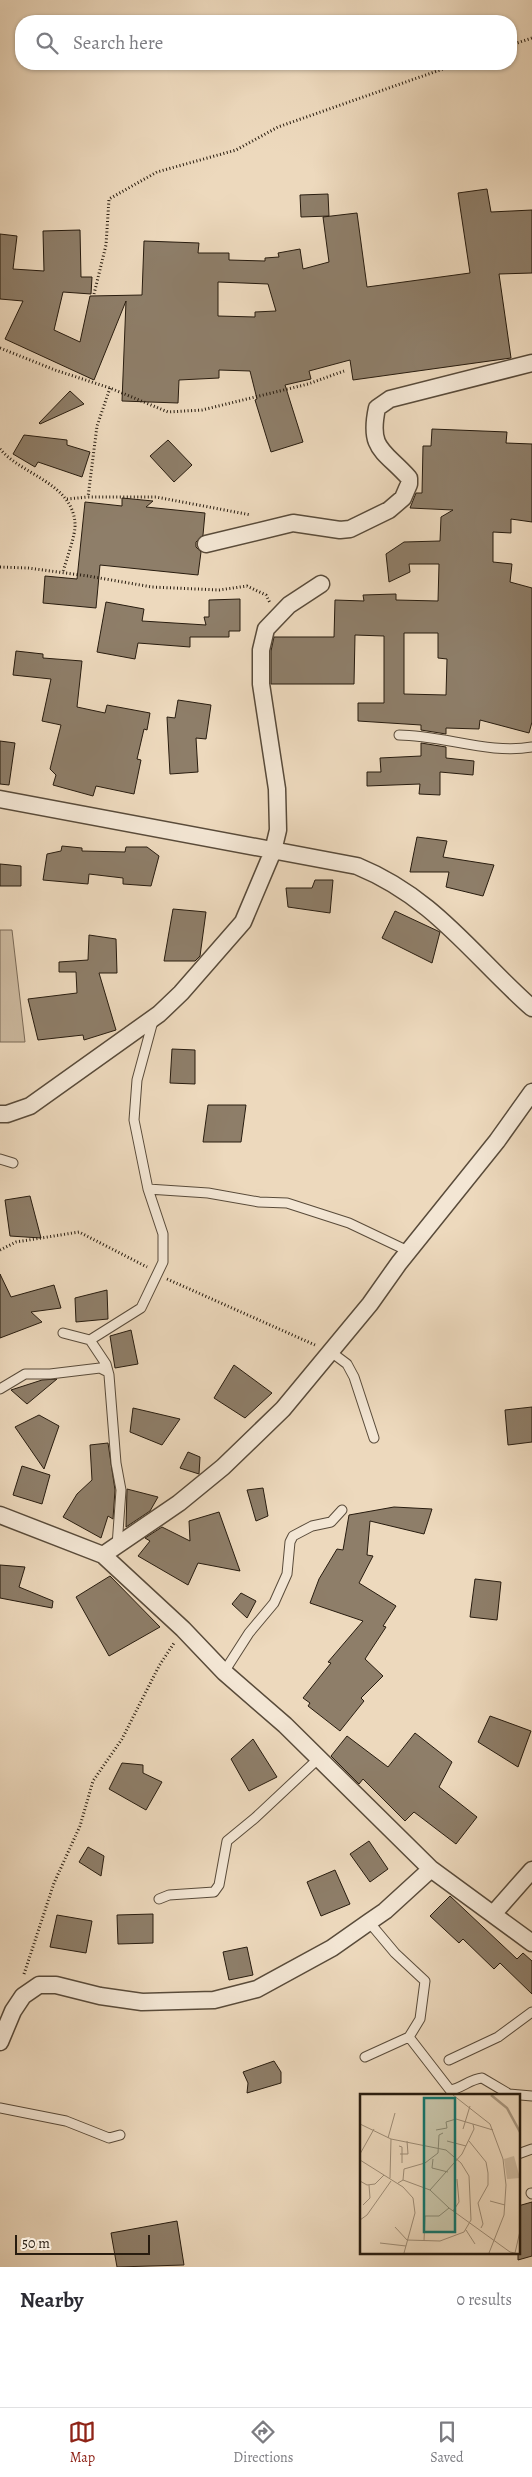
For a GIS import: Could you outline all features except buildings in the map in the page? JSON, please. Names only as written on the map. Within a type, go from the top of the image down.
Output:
[{"type":"street","points":[[206,544],[293,523],[340,530],[350,528],[389,510],[403,498],[410,484],[409,478],[376,444],[373,424],[377,408],[390,399],[532,363]]},
{"type":"street","points":[[0,1114],[7,1114],[30,1106],[154,1018],[181,993],[243,922],[273,851],[278,830],[277,789],[261,684],[261,650],[266,629],[276,617],[289,605],[321,584]]},
{"type":"street","points":[[0,799],[357,866],[396,885],[425,904],[447,923],[532,1008]]},
{"type":"street","points":[[103,1555],[172,1508],[223,1467],[283,1409],[331,1352],[408,1251],[497,1141],[532,1092]]},
{"type":"street","points":[[0,1515],[103,1555],[183,1630],[224,1672],[285,1725],[430,1869],[494,1913],[532,1943]]},
{"type":"street","points":[[0,2042],[13,2010],[23,1996],[39,1985],[56,1985],[100,1996],[142,2002],[214,2000],[257,1989],[332,1948],[385,1911],[430,1869]]},
{"type":"street","points":[[494,1913],[532,1870]]},
{"type":"lane","points":[[399,735],[422,735],[523,749],[532,747]]},
{"type":"lane","points":[[90,1340],[141,1308],[162,1262],[163,1234],[148,1189],[134,1120],[137,1080],[154,1018]]},
{"type":"lane","points":[[0,1159],[13,1163]]},
{"type":"lane","points":[[148,1189],[208,1193],[259,1202],[287,1203],[349,1223],[408,1251]]},
{"type":"lane","points":[[62,1333],[90,1340],[106,1364],[120,1485],[117,1546]]},
{"type":"lane","points":[[331,1352],[347,1364],[354,1377],[374,1438]]},
{"type":"lane","points":[[0,1389],[25,1374],[50,1374],[100,1368],[108,1372]]},
{"type":"lane","points":[[224,1672],[249,1633],[274,1603],[287,1574],[290,1542],[293,1536],[312,1526],[327,1521],[332,1522],[342,1510]]},
{"type":"lane","points":[[159,1899],[168,1895],[214,1892],[218,1885],[227,1841],[255,1818],[318,1759]]},
{"type":"lane","points":[[365,2057],[409,2037],[420,2019],[425,1981],[395,1953],[369,1922]]},
{"type":"lane","points":[[449,2060],[498,2038],[532,2012]]},
{"type":"lane","points":[[409,2037],[450,2090],[456,2090],[463,2084],[482,2078],[509,2094]]},
{"type":"lane","points":[[0,2108],[66,2121],[109,2138],[120,2135]]},
{"type":"lane","points":[[520,2153],[532,2149]]},
{"type":"path","points":[[517,43],[532,38]]},
{"type":"path","points":[[94,294],[106,245],[109,199],[157,172],[236,150],[278,127],[440,70]]},
{"type":"path","points":[[0,348],[55,370],[110,388],[168,412],[202,410],[308,384],[344,371]]},
{"type":"path","points":[[88,497],[98,426],[110,388]]},
{"type":"path","points":[[0,449],[8,458],[42,479],[67,499],[75,524],[62,572]]},
{"type":"path","points":[[67,499],[88,497],[156,497],[257,516]]},
{"type":"path","points":[[0,567],[62,572],[152,587],[218,590],[246,586],[266,595],[276,617]]},
{"type":"path","points":[[24,1976],[54,1883],[80,1826],[93,1781],[122,1739],[159,1666],[183,1630]]},
{"type":"shaded area","points":[[0,930],[12,930],[25,1042],[0,1042]]}]
